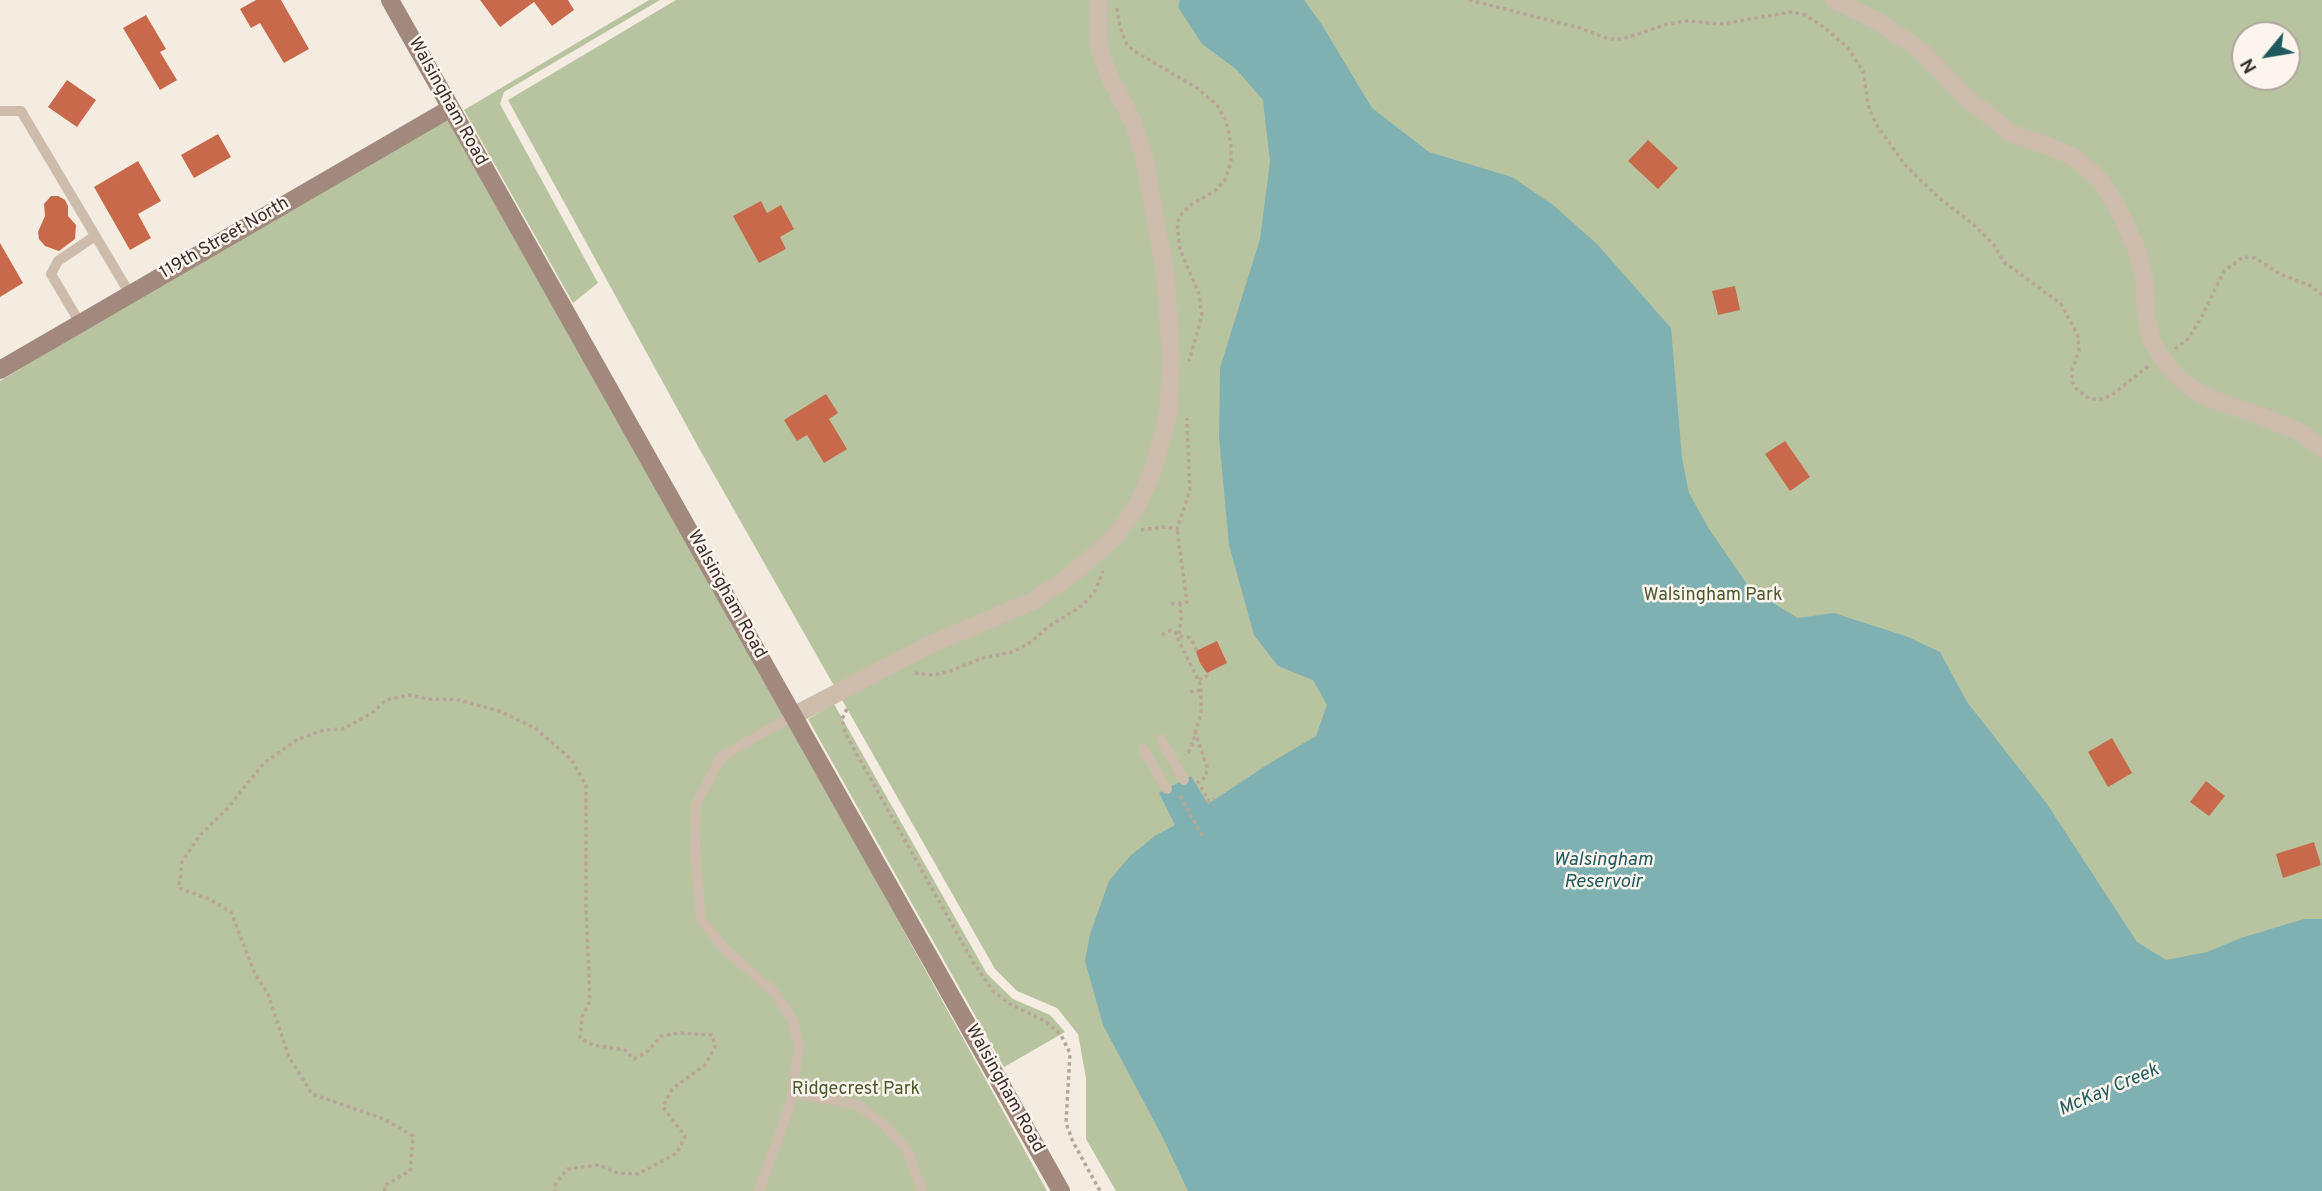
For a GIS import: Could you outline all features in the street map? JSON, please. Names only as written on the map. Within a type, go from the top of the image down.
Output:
[{"type":"street","name":"Walsingham Road","points":[[390,0],[1062,1191]]},
{"type":"street","points":[[793,716],[929,645],[1035,600],[1076,571],[1114,537],[1135,510],[1152,473],[1168,415],[1171,362],[1166,279],[1144,156],[1132,120],[1110,78],[1098,45],[1097,0]]},
{"type":"street","points":[[1834,0],[1875,20],[1924,53],[1969,100],[2012,134],[2076,158],[2101,181],[2135,245],[2144,276],[2146,316],[2152,342],[2168,367],[2187,386],[2213,400],[2304,433],[2322,449]]},
{"type":"street","name":"119th Street North","points":[[0,370],[451,108]]},
{"type":"lane","points":[[0,111],[21,111],[130,294]]},
{"type":"lane","points":[[80,324],[51,274],[65,256],[95,236]]},
{"type":"lane","points":[[759,1191],[793,1093],[799,1046],[792,1019],[774,992],[724,948],[701,920],[695,851],[696,804],[722,755],[793,716]]},
{"type":"lane","points":[[1161,739],[1184,780]]},
{"type":"lane","points":[[1143,749],[1167,789]]},
{"type":"lane","points":[[793,1093],[858,1105],[884,1125],[907,1150],[922,1191]]},
{"type":"path","points":[[1469,0],[1580,28],[1609,39],[1622,40],[1668,24],[1686,21],[1722,24],[1781,13],[1805,15],[1847,47],[1858,63],[1863,71],[1869,109],[1878,127],[1906,166],[1938,197],[1973,224],[1994,245],[2004,262],[2061,304],[2078,336],[2079,351],[2072,370],[2072,382],[2078,391],[2090,399],[2102,399],[2112,395],[2188,339],[2224,271],[2243,257],[2255,258],[2280,274],[2311,286],[2322,295]]},
{"type":"path","points":[[1171,604],[1187,602],[1177,529]]},
{"type":"path","points":[[1174,762],[1191,749],[1201,713],[1199,680],[1178,639],[1180,603]]},
{"type":"path","points":[[1162,635],[1171,630],[1190,638],[1197,652]]},
{"type":"path","points":[[1199,680],[1207,676],[1206,671]]},
{"type":"path","points":[[1190,692],[1200,690]]},
{"type":"path","points":[[384,1191],[384,1186],[410,1171],[413,1136],[384,1118],[313,1094],[289,1057],[268,994],[255,974],[231,912],[209,899],[180,888],[182,862],[200,835],[226,810],[264,763],[298,739],[324,730],[343,729],[372,713],[386,700],[410,695],[428,699],[459,700],[499,711],[536,729],[571,760],[586,785],[586,906],[590,1001],[582,1017],[580,1038],[593,1045],[625,1050],[634,1059],[648,1051],[661,1037],[679,1033],[712,1035],[715,1048],[705,1065],[672,1089],[663,1107],[685,1136],[677,1153],[667,1161],[638,1174],[618,1172],[599,1165],[568,1169],[556,1182],[555,1191]]},
{"type":"path","points":[[1195,730],[1207,767],[1206,777],[1198,782],[1209,801],[1214,798]]},
{"type":"path","points":[[1193,819],[1203,837]]},
{"type":"green space","points":[[649,0],[660,0],[504,92],[500,104],[598,283],[573,303],[464,110]]},
{"type":"green space","name":"Walsingham Park","points":[[676,0],[2322,0],[2322,1191],[1116,1191],[1086,1139],[1086,1078],[1078,1034],[1057,1008],[1017,991],[995,969],[700,450],[508,100]]},
{"type":"green space","name":"Ridgecrest Park","points":[[451,108],[1047,1191],[0,1191],[0,381]]},
{"type":"green space","points":[[834,704],[987,974],[1013,999],[1050,1015],[1065,1032],[1004,1067],[808,719]]},
{"type":"water","name":"Walsingham Reservoir","points":[[1180,0],[1304,0],[1372,108],[1429,152],[1512,177],[1553,205],[1597,244],[1671,328],[1682,458],[1689,493],[1709,529],[1751,590],[1798,618],[1834,613],[1908,637],[1940,652],[1967,702],[2047,804],[2137,942],[2166,960],[2207,952],[2241,938],[2304,919],[2322,919],[2322,1191],[1188,1191],[1103,1025],[1085,961],[1090,934],[1109,881],[1130,856],[1155,836],[1175,825],[1159,793],[1191,776],[1208,804],[1316,736],[1327,705],[1313,680],[1278,666],[1254,635],[1229,545],[1219,437],[1220,368],[1260,239],[1270,162],[1263,100],[1236,69],[1202,44],[1178,7]]},
{"type":"building","points":[[256,0],[281,0],[309,49],[284,63],[260,23],[251,28],[240,9]]},
{"type":"building","points":[[480,0],[568,0],[574,10],[552,26],[534,2],[500,27]]},
{"type":"building","points":[[146,15],[166,49],[160,52],[177,80],[160,90],[123,28]]},
{"type":"building","points":[[67,80],[96,100],[77,127],[48,107]]},
{"type":"building","points":[[218,134],[231,157],[194,178],[181,155]]},
{"type":"building","points":[[1648,140],[1678,168],[1658,189],[1628,161]]},
{"type":"building","points":[[138,161],[161,201],[138,214],[151,238],[130,250],[94,187]]},
{"type":"building","points":[[51,196],[65,200],[68,216],[76,225],[75,239],[59,251],[45,246],[39,239],[38,232],[45,216],[44,204]]},
{"type":"building","points":[[761,201],[767,213],[781,205],[794,229],[780,237],[786,249],[759,263],[733,216]]},
{"type":"building","points":[[0,243],[23,283],[0,297]]},
{"type":"building","points":[[1735,286],[1740,310],[1718,315],[1712,291]]},
{"type":"building","points":[[826,394],[838,413],[829,419],[847,449],[824,463],[807,435],[797,441],[784,420]]},
{"type":"building","points":[[1785,441],[1810,477],[1790,491],[1765,454]]},
{"type":"building","points":[[1217,641],[1227,663],[1207,673],[1196,651]]},
{"type":"building","points":[[2112,738],[2132,773],[2108,787],[2088,752]]},
{"type":"building","points":[[2206,781],[2225,796],[2209,816],[2190,802]]},
{"type":"building","points":[[2314,842],[2321,865],[2283,878],[2276,854]]},
{"type":"water label","name":"McKay Creek","points":[[2109,1091]]}]
